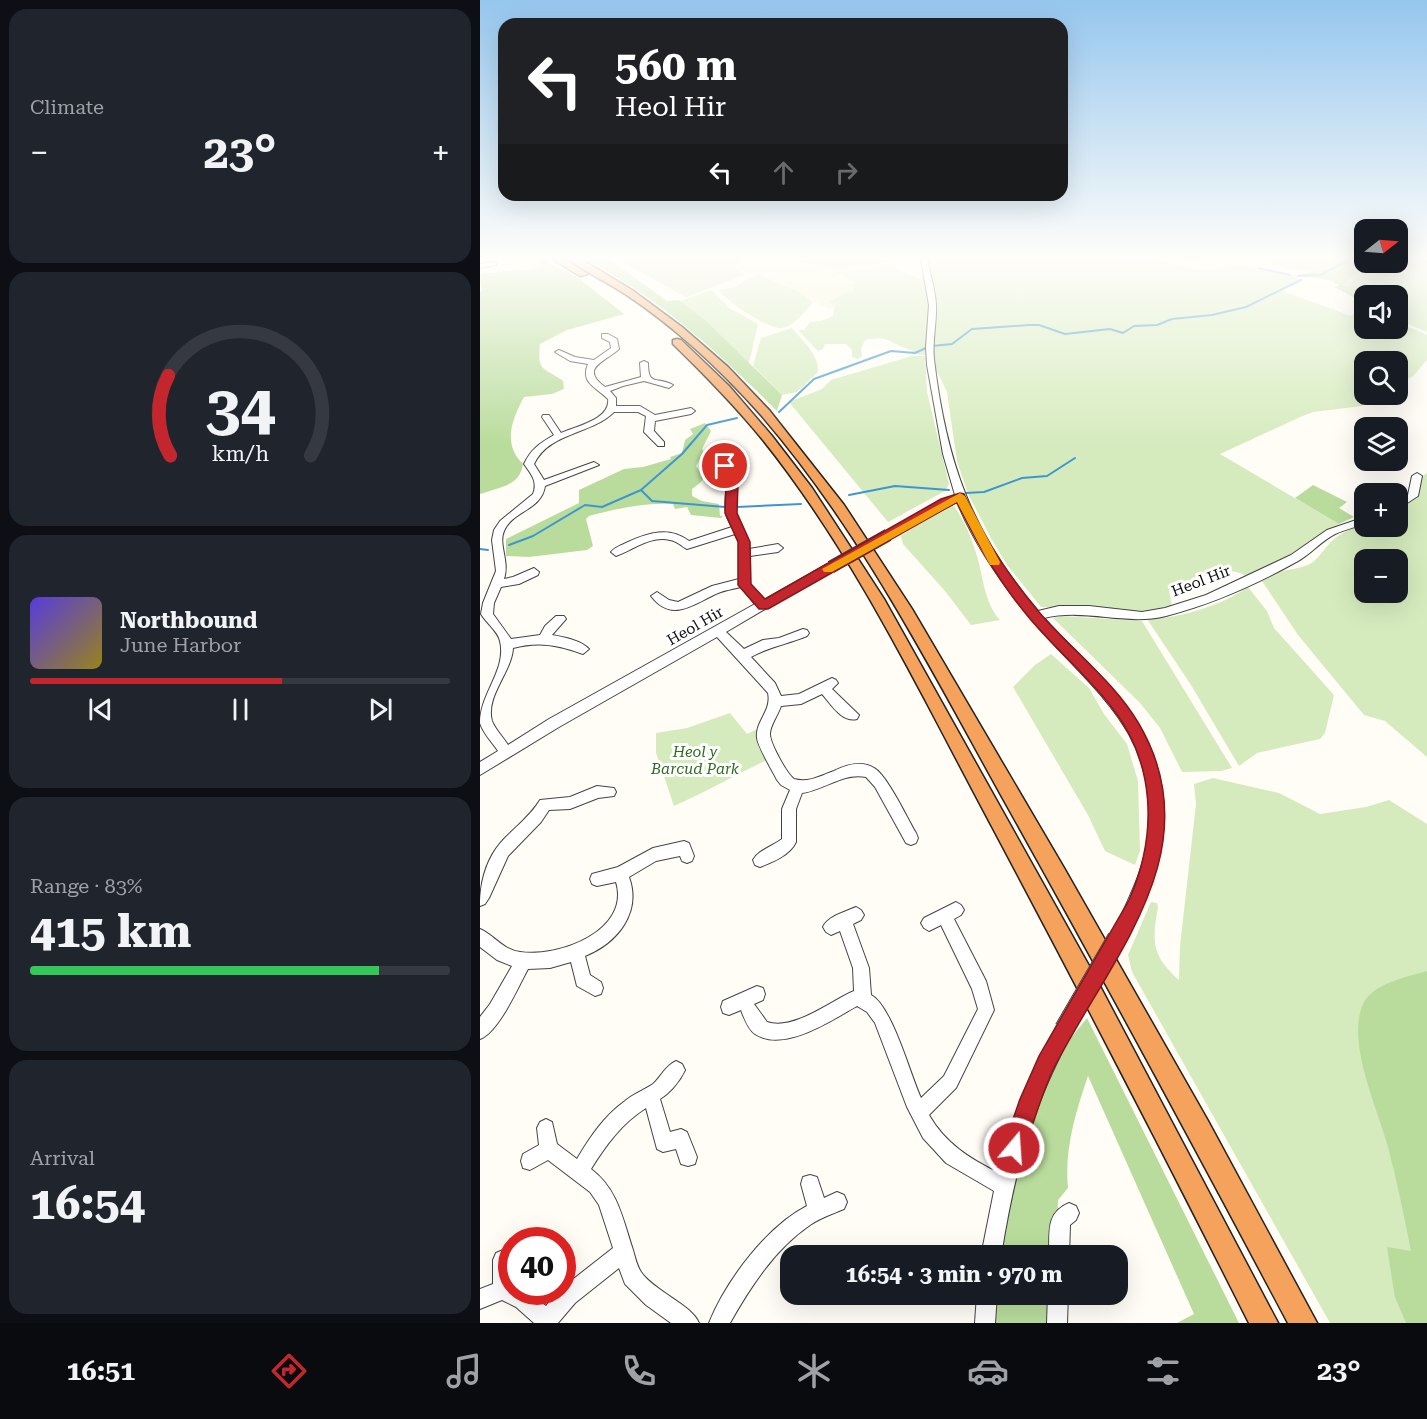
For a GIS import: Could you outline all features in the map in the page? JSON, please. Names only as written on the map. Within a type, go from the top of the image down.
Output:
[{"type":"highway","points":[[648,321],[692,356],[752,417],[813,498],[859,572],[928,691],[1029,875],[1264,1323]]},
{"type":"highway","points":[[667,321],[710,356],[777,425],[830,493],[925,645],[1029,824],[1179,1093],[1303,1323]]},
{"type":"street","points":[[931,321],[930,356],[944,440],[960,496],[992,559],[1035,616],[1121,709],[1134,728],[1149,764],[1157,807],[1156,838],[1149,875],[1127,921],[1064,1029],[1030,1099],[1004,1185],[993,1245]]},
{"type":"street","points":[[605,336],[611,339],[616,347],[610,354],[595,363],[589,371],[594,384],[612,399],[610,410]]},
{"type":"street","points":[[559,352],[573,359],[595,363]]},
{"type":"street","points":[[644,363],[646,378],[652,382],[669,385]]},
{"type":"street","points":[[603,391],[646,378]]},
{"type":"street","points":[[506,753],[482,710],[506,654],[507,645],[501,631],[489,618],[484,606],[497,584],[502,563],[497,537],[499,528],[508,518],[533,500],[539,492],[540,484],[529,464],[531,456],[541,446],[600,418],[610,410],[640,409],[649,413],[651,419],[649,432],[661,444]]},
{"type":"street","points":[[651,419],[691,411]]},
{"type":"street","points":[[546,417],[560,436]]},
{"type":"street","points":[[719,464],[725,466],[730,475],[731,513],[744,542],[744,582],[763,606]]},
{"type":"street","points":[[540,484],[574,470],[594,465]]},
{"type":"street","points":[[1408,499],[1413,496],[1417,476]]},
{"type":"street","name":"Heol Hir","points":[[480,769],[590,702],[960,496]]},
{"type":"street","name":"Heol Hir","points":[[1035,616],[1059,610],[1089,610],[1142,616],[1165,612],[1210,598],[1295,558],[1331,532],[1354,524]]},
{"type":"street","points":[[616,552],[657,536],[676,536],[687,545],[738,529]]},
{"type":"street","points":[[744,553],[777,548]]},
{"type":"street","points":[[497,584],[515,581],[534,572]]},
{"type":"street","points":[[657,596],[669,605],[683,606],[712,591],[744,582]]},
{"type":"street","points":[[545,637],[560,619]]},
{"type":"street","points":[[718,631],[770,687],[776,702],[764,731],[764,742],[776,761],[780,774],[787,782],[798,787],[813,785],[851,770],[870,772],[880,783],[911,838]]},
{"type":"street","points":[[742,656],[763,644],[780,642],[803,633]]},
{"type":"street","points":[[507,645],[545,637],[562,640],[584,649]]},
{"type":"street","points":[[776,702],[801,699],[828,686],[848,714],[853,715]]},
{"type":"street","points":[[760,860],[778,851],[789,842],[789,809],[798,787]]},
{"type":"street","points":[[480,899],[501,855],[510,843],[531,825],[544,804],[570,803],[597,792],[609,792]]},
{"type":"street","points":[[597,879],[621,874],[653,855],[684,848],[687,856]]},
{"type":"street","points":[[480,936],[500,952],[524,961],[554,960],[576,952],[606,933],[620,917],[625,908],[627,893],[621,874]]},
{"type":"street","points":[[919,1112],[950,1082],[986,1010],[980,987],[950,913],[928,923]]},
{"type":"street","points":[[844,921],[861,968],[863,999]]},
{"type":"street","points":[[576,952],[583,980],[595,988]]},
{"type":"street","points":[[480,1031],[496,1010],[524,961]]},
{"type":"street","points":[[743,1001],[759,1027],[769,1032],[780,1033],[810,1022],[855,999],[863,999],[874,1006],[884,1023],[919,1112],[930,1133],[949,1154],[978,1173],[1004,1185]]},
{"type":"street","points":[[580,1171],[599,1139],[616,1119],[660,1089],[676,1070]]},
{"type":"street","points":[[650,1095],[663,1143],[681,1138],[688,1157]]},
{"type":"street","points":[[546,1128],[549,1149],[597,1185],[607,1200],[632,1277],[653,1298],[689,1323]]},
{"type":"street","points":[[530,1161],[549,1149]]},
{"type":"street","points":[[810,1184],[818,1211]]},
{"type":"street","points":[[719,1323],[738,1289],[772,1246],[801,1220],[837,1202]]},
{"type":"street","points":[[1059,1245],[1060,1221],[1069,1214]]},
{"type":"street","points":[[528,1305],[545,1321],[568,1296],[623,1253]]},
{"type":"street","points":[[480,1299],[498,1292]]},
{"type":"street","points":[[985,1323],[986,1305]]},
{"type":"street","points":[[1057,1323],[1058,1305]]},
{"type":"green space","points":[[480,321],[600,321],[567,330],[540,344],[540,360],[543,368],[563,381],[564,389],[552,394],[524,397],[511,431],[513,448],[523,464],[521,471],[518,477],[508,485],[480,494]]},
{"type":"green space","points":[[678,321],[706,321],[782,395],[777,411],[733,368]]},
{"type":"green space","points":[[701,321],[752,321],[758,324],[749,363]]},
{"type":"green space","points":[[761,321],[796,321],[781,328]]},
{"type":"green space","points":[[928,321],[925,355],[913,354],[912,350],[880,338],[865,340],[861,349],[862,356],[858,359],[852,357],[852,350],[846,344],[825,344],[823,349],[818,351],[798,330],[804,330],[810,322]]},
{"type":"green space","points":[[931,321],[1354,321],[1354,339],[1408,339],[1408,326],[1427,335],[1427,360],[1408,379],[1408,351],[1354,351],[1354,405],[1362,406],[1313,412],[1220,454],[1339,524],[1316,539],[1246,576],[1236,572],[1217,572],[1169,590],[1172,607],[1143,613],[1041,607],[1007,565],[968,494],[957,461],[947,392],[933,363]]},
{"type":"green space","points":[[1408,321],[1427,321],[1427,332],[1408,324]]},
{"type":"green space","points":[[792,328],[813,354],[818,372],[797,392],[782,395],[753,366],[761,338]]},
{"type":"green space","points":[[912,356],[925,356],[927,392],[949,484],[945,491],[888,522],[789,402],[822,389],[831,380]]},
{"type":"green space","points":[[705,423],[711,431],[702,449],[704,452],[696,466],[704,478],[692,489],[692,496],[702,501],[719,504],[720,516],[723,516],[721,518],[691,515],[687,507],[675,509],[673,504],[631,507],[589,516],[586,519],[593,546],[587,550],[529,557],[506,556],[506,539],[579,503],[579,490],[624,469],[643,467],[671,459],[670,457],[682,453],[685,440],[693,434],[690,429]]},
{"type":"green space","points":[[1427,473],[1427,757],[1385,721],[1364,715],[1298,635],[1260,578],[1308,565],[1316,560],[1336,538],[1354,528],[1354,537],[1408,537],[1408,504],[1417,498],[1421,477]]},
{"type":"green space","points":[[1313,485],[1347,502],[1339,508],[1354,517],[1339,524],[1295,498]]},
{"type":"green space","points":[[953,505],[969,534],[987,597],[1000,620],[971,625],[945,591],[903,544],[901,536],[944,507]]},
{"type":"green space","points":[[1248,587],[1267,611],[1274,628],[1334,695],[1325,733],[1320,739],[1257,753],[1239,766],[1191,685],[1147,619],[1200,610]]},
{"type":"green space","points":[[1062,616],[1142,621],[1232,768],[1221,771],[1182,772],[1160,728],[1140,703],[1053,618]]},
{"type":"green space","points":[[1051,654],[1089,688],[1104,714],[1127,744],[1138,781],[1140,851],[1135,865],[1105,851],[1088,815],[1013,687],[1035,665]]},
{"type":"green space","name":"Heol y Barcud Park","points":[[730,713],[747,734],[759,728],[759,748],[767,760],[674,806],[656,753],[656,733],[687,728]]},
{"type":"green space","points":[[1213,778],[1279,793],[1320,814],[1366,807],[1389,800],[1427,824],[1427,1295],[1395,1298],[1406,1323],[1330,1323],[1132,972],[1128,955],[1151,902],[1157,903],[1155,938],[1158,955],[1179,980],[1180,946],[1196,804],[1194,784]]},
{"type":"green space","points":[[1427,971],[1427,1323],[1406,1323],[1395,1298],[1387,1247],[1411,1251],[1388,1147],[1365,1076],[1358,1037],[1359,1020],[1363,1004],[1374,991],[1391,982]]},
{"type":"green space","points":[[1087,1018],[1239,1323],[1177,1323],[1194,1314],[1088,1076],[1069,1145],[1068,1188],[1058,1200],[1056,1245],[1000,1245],[1010,1174],[1049,1072],[1070,1039]]},
{"type":"green space","points":[[992,1305],[1055,1305],[1054,1323],[991,1323]]},
{"type":"waterway","points":[[932,346],[952,344],[972,329],[1039,325],[1065,334],[1110,329],[1123,333],[1134,326],[1157,325],[1168,321]]},
{"type":"waterway","points":[[779,412],[814,379],[891,351],[915,353],[926,348]]},
{"type":"waterway","points":[[641,490],[682,454],[707,425],[737,418]]},
{"type":"waterway","points":[[966,493],[984,492],[1022,478],[1047,476],[1075,458]]},
{"type":"waterway","points":[[849,495],[895,486],[949,490]]},
{"type":"waterway","points":[[509,545],[533,536],[585,505],[602,507],[641,490]]},
{"type":"waterway","points":[[641,490],[652,501],[725,507]]},
{"type":"waterway","points":[[737,507],[801,504]]},
{"type":"waterway","points":[[480,549],[488,550]]},
{"type":"slow traffic","points":[[828,569],[954,497],[960,496],[969,519],[994,562]]},
{"type":"route","points":[[725,466],[730,472],[732,483],[731,513],[744,542],[743,578],[746,587],[763,606],[945,502],[960,496],[977,533],[1014,590],[1056,640],[1106,690],[1134,728],[1145,751],[1156,792],[1158,824],[1149,875],[1136,906],[1046,1063],[1030,1099],[1014,1148]]}]
